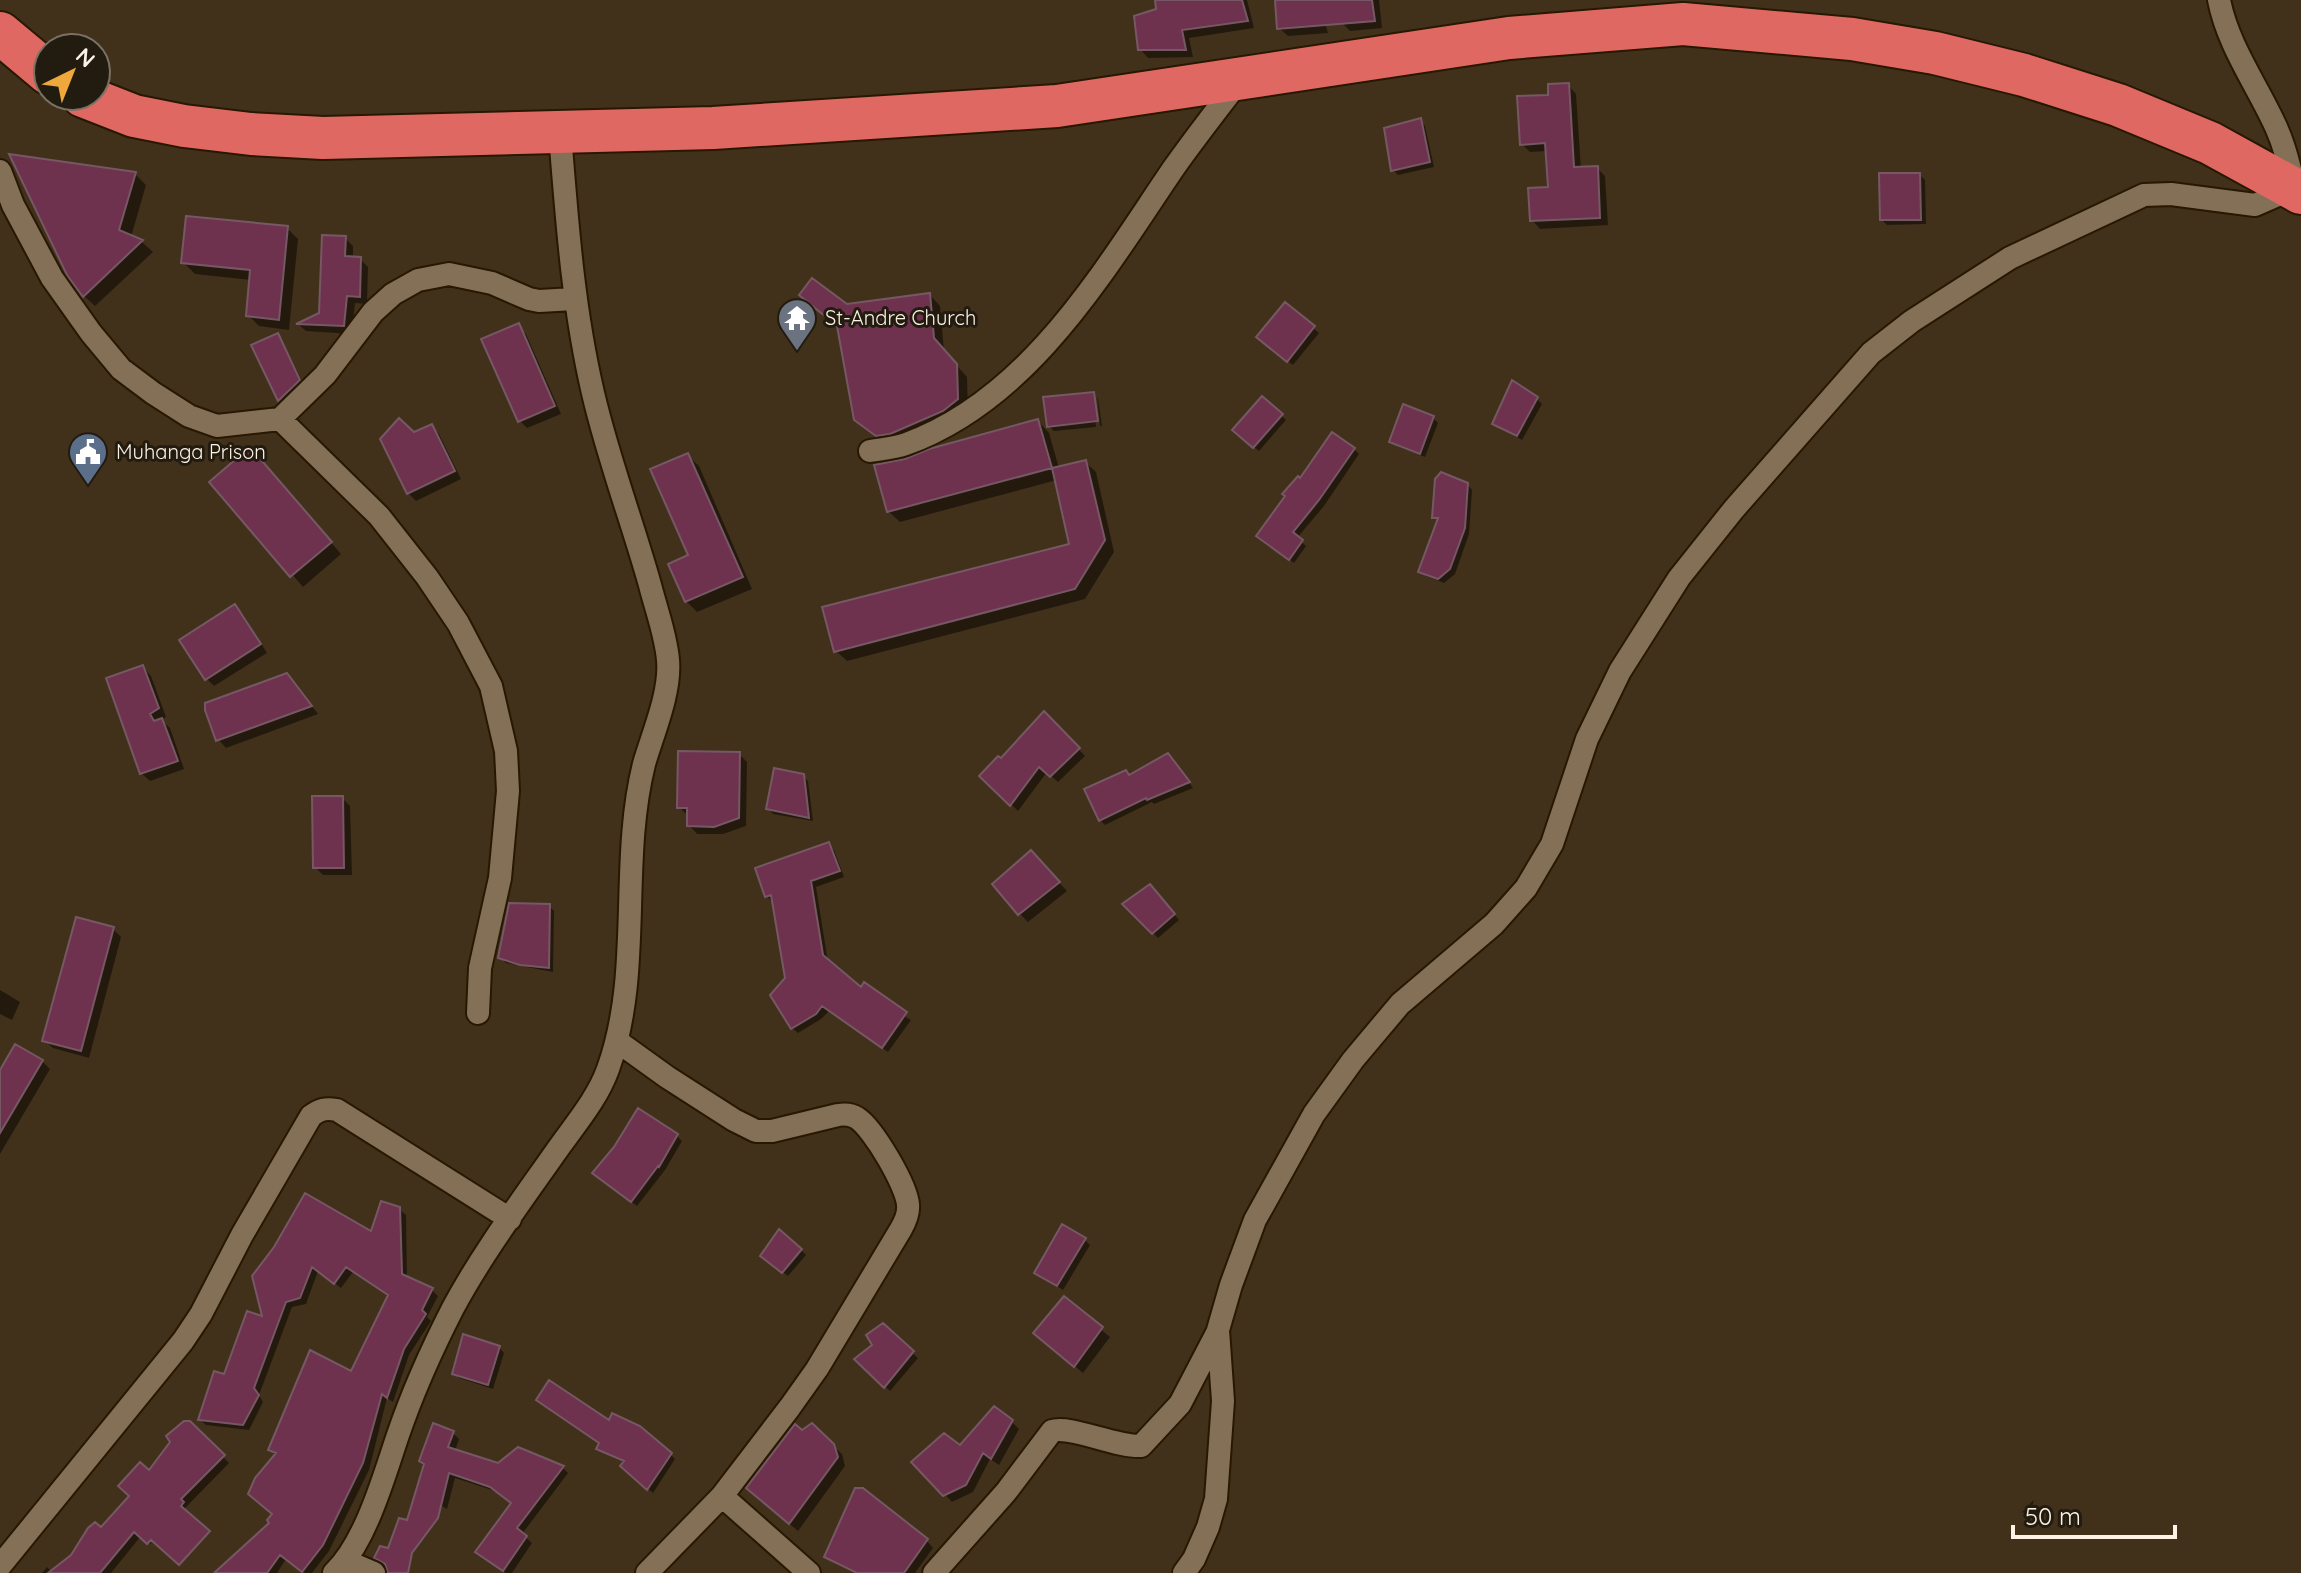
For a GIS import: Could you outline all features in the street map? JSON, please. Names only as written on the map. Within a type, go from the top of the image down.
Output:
[{"type":"highway","points":[[112,107],[134,116],[251,134],[323,138],[560,134],[821,122],[1057,106],[1509,38],[1683,24],[1852,39],[1950,57],[2024,75],[2118,105],[2210,143],[2297,191]]},
{"type":"highway","points":[[0,33],[32,60]]},
{"type":"street","points":[[934,1573],[1006,1492],[1052,1431],[1064,1429],[1117,1445],[1141,1446],[1180,1404],[1218,1330],[1255,1220],[1314,1114],[1353,1060],[1400,1004],[1494,924],[1526,888],[1552,844],[1594,725],[1620,671],[1671,592],[1734,509],[1871,353],[1912,321],[2010,258],[2144,195],[2171,194],[2255,205],[2297,191],[2284,147],[2239,56],[2219,0]]},
{"type":"street","points":[[870,451],[905,444],[963,416],[1033,358],[1110,263],[1176,165],[1240,80]]},
{"type":"street","points":[[374,1573],[340,1567],[386,1477],[398,1435],[432,1349],[457,1301],[593,1099],[607,1073],[617,1041],[627,960],[633,819],[644,766],[662,705],[669,662],[593,394],[574,299],[560,134]]},
{"type":"street","points":[[0,171],[13,205],[52,278],[121,369],[189,416],[217,426],[280,419],[325,375],[373,312],[393,294],[418,280],[449,274],[492,283],[539,301],[574,299]]},
{"type":"street","points":[[280,419],[379,516],[458,623],[491,686],[506,751],[508,791],[500,878],[480,968],[478,1013]]},
{"type":"street","points":[[617,1041],[667,1077],[756,1131],[772,1131],[838,1115],[857,1118],[870,1130],[889,1161],[909,1208],[901,1229],[817,1369],[722,1496],[647,1573]]},
{"type":"street","points":[[0,1566],[183,1341],[311,1116],[319,1110],[337,1110],[510,1219]]},
{"type":"street","points":[[1184,1573],[1208,1527],[1216,1499],[1223,1401],[1218,1330]]},
{"type":"street","points":[[722,1496],[809,1573]]},
{"type":"building","points":[[1155,0],[1242,0],[1248,21],[1182,30],[1186,50],[1138,50],[1134,16],[1156,9]]},
{"type":"building","points":[[1275,0],[1372,0],[1375,21],[1277,29]]},
{"type":"building","points":[[1569,83],[1574,167],[1598,166],[1600,218],[1530,221],[1528,188],[1548,187],[1545,143],[1520,145],[1517,96],[1548,95],[1548,84]]},
{"type":"building","points":[[1421,118],[1430,162],[1391,171],[1384,128]]},
{"type":"building","points":[[9,154],[136,172],[119,230],[143,240],[83,297],[67,275]]},
{"type":"building","points":[[1879,173],[1920,173],[1921,220],[1880,220]]},
{"type":"building","points":[[186,216],[288,226],[279,320],[246,316],[250,270],[181,263]]},
{"type":"building","points":[[322,235],[346,236],[345,256],[361,257],[360,297],[347,296],[344,326],[296,324],[319,313]]},
{"type":"building","points":[[812,278],[847,304],[930,293],[934,338],[957,364],[958,399],[943,411],[890,434],[876,436],[854,420],[837,326],[799,295]]},
{"type":"building","points":[[1285,302],[1315,326],[1287,362],[1256,337]]},
{"type":"building","points":[[519,323],[555,406],[518,422],[481,339]]},
{"type":"building","points":[[278,333],[300,380],[278,401],[251,345]]},
{"type":"building","points":[[1512,380],[1538,397],[1517,436],[1492,424]]},
{"type":"building","points":[[1094,392],[1098,421],[1047,427],[1043,397]]},
{"type":"building","points":[[1262,396],[1283,414],[1253,448],[1232,430]]},
{"type":"building","points":[[1403,404],[1434,416],[1420,454],[1389,442]]},
{"type":"building","points":[[399,418],[414,432],[432,424],[455,471],[407,494],[380,439]]},
{"type":"building","points":[[1038,419],[1052,468],[887,512],[874,465],[905,459],[929,449]]},
{"type":"building","points":[[1332,432],[1355,448],[1293,532],[1303,540],[1289,560],[1256,536],[1285,496],[1282,494],[1298,476],[1300,478]]},
{"type":"building","points":[[250,447],[332,542],[290,577],[209,482]]},
{"type":"building","points":[[688,453],[743,577],[685,602],[668,564],[688,555],[650,469]]},
{"type":"building","points":[[1086,460],[1105,540],[1075,589],[834,652],[822,607],[1069,544],[1052,468]]},
{"type":"building","points":[[1441,472],[1468,483],[1465,528],[1450,569],[1438,579],[1418,572],[1438,518],[1432,518],[1435,479]]},
{"type":"building","points":[[235,604],[261,644],[205,680],[179,640]]},
{"type":"building","points":[[143,665],[159,708],[150,714],[154,721],[162,718],[178,761],[140,774],[106,678]]},
{"type":"building","points":[[287,673],[312,706],[216,741],[205,703]]},
{"type":"building","points":[[1044,711],[1080,748],[1050,777],[1039,767],[1010,806],[979,776],[998,756],[1001,758]]},
{"type":"building","points":[[678,751],[740,752],[739,818],[714,827],[687,826],[687,808],[677,808]]},
{"type":"building","points":[[1168,753],[1190,782],[1146,798],[1099,821],[1084,789],[1126,770],[1129,775]]},
{"type":"building","points":[[774,768],[804,774],[809,818],[766,809]]},
{"type":"building","points":[[312,796],[343,796],[344,868],[313,868]]},
{"type":"building","points":[[829,842],[840,871],[811,881],[823,955],[861,987],[864,982],[907,1012],[882,1048],[822,1006],[816,1014],[791,1029],[770,995],[785,978],[771,895],[765,897],[755,868]]},
{"type":"building","points":[[1031,850],[1060,882],[1018,915],[992,884]]},
{"type":"building","points":[[1150,884],[1175,914],[1152,934],[1122,904]]},
{"type":"building","points":[[509,903],[550,904],[549,968],[520,965],[498,958]]},
{"type":"building","points":[[76,917],[114,927],[81,1051],[42,1041]]},
{"type":"building","points":[[15,1044],[43,1060],[0,1133],[0,1070]]},
{"type":"building","points":[[638,1108],[678,1134],[659,1167],[631,1202],[592,1173],[614,1147]]},
{"type":"building","points":[[305,1193],[371,1231],[381,1201],[400,1207],[402,1274],[433,1288],[422,1310],[426,1314],[404,1349],[387,1398],[382,1394],[363,1463],[323,1545],[302,1572],[280,1555],[267,1573],[214,1573],[269,1523],[267,1520],[272,1514],[248,1494],[255,1478],[276,1453],[268,1450],[310,1350],[351,1371],[388,1295],[346,1267],[334,1284],[312,1267],[300,1298],[286,1302],[254,1388],[259,1395],[243,1425],[198,1420],[214,1371],[224,1374],[247,1311],[262,1316],[252,1276],[274,1247]]},
{"type":"building","points":[[1062,1224],[1086,1238],[1057,1286],[1034,1273]]},
{"type":"building","points":[[779,1229],[802,1249],[782,1273],[760,1256]]},
{"type":"building","points":[[1064,1296],[1103,1327],[1074,1367],[1033,1333]]},
{"type":"building","points":[[883,1323],[914,1351],[884,1388],[854,1359],[872,1345],[866,1335]]},
{"type":"building","points":[[463,1334],[500,1346],[488,1385],[452,1374]]},
{"type":"building","points":[[549,1380],[609,1420],[612,1413],[640,1426],[672,1453],[647,1490],[620,1466],[624,1461],[596,1449],[599,1443],[536,1400]]},
{"type":"building","points":[[994,1406],[1013,1420],[991,1459],[983,1453],[966,1485],[943,1496],[911,1462],[944,1433],[960,1445]]},
{"type":"building","points":[[184,1421],[190,1421],[225,1455],[181,1499],[184,1502],[181,1506],[210,1531],[179,1565],[151,1540],[147,1544],[134,1532],[100,1573],[48,1573],[71,1555],[88,1528],[95,1522],[101,1527],[129,1496],[118,1486],[140,1462],[149,1470],[170,1442],[166,1436]]},
{"type":"building","points":[[433,1423],[454,1431],[448,1447],[498,1463],[518,1447],[564,1466],[517,1528],[527,1536],[503,1571],[475,1552],[511,1503],[490,1487],[449,1473],[438,1518],[412,1553],[408,1573],[388,1573],[385,1564],[374,1558],[380,1546],[388,1548],[399,1518],[407,1520],[424,1464],[419,1461]]},
{"type":"building","points":[[812,1423],[834,1444],[838,1457],[789,1524],[746,1488],[795,1424],[802,1430]]},
{"type":"building","points":[[855,1488],[863,1488],[928,1539],[904,1573],[857,1573],[824,1557]]},
{"type":"place","name":"St-Andre Church","points":[[797,352]]},
{"type":"place","name":"Muhanga Prison","points":[[88,486]]}]
